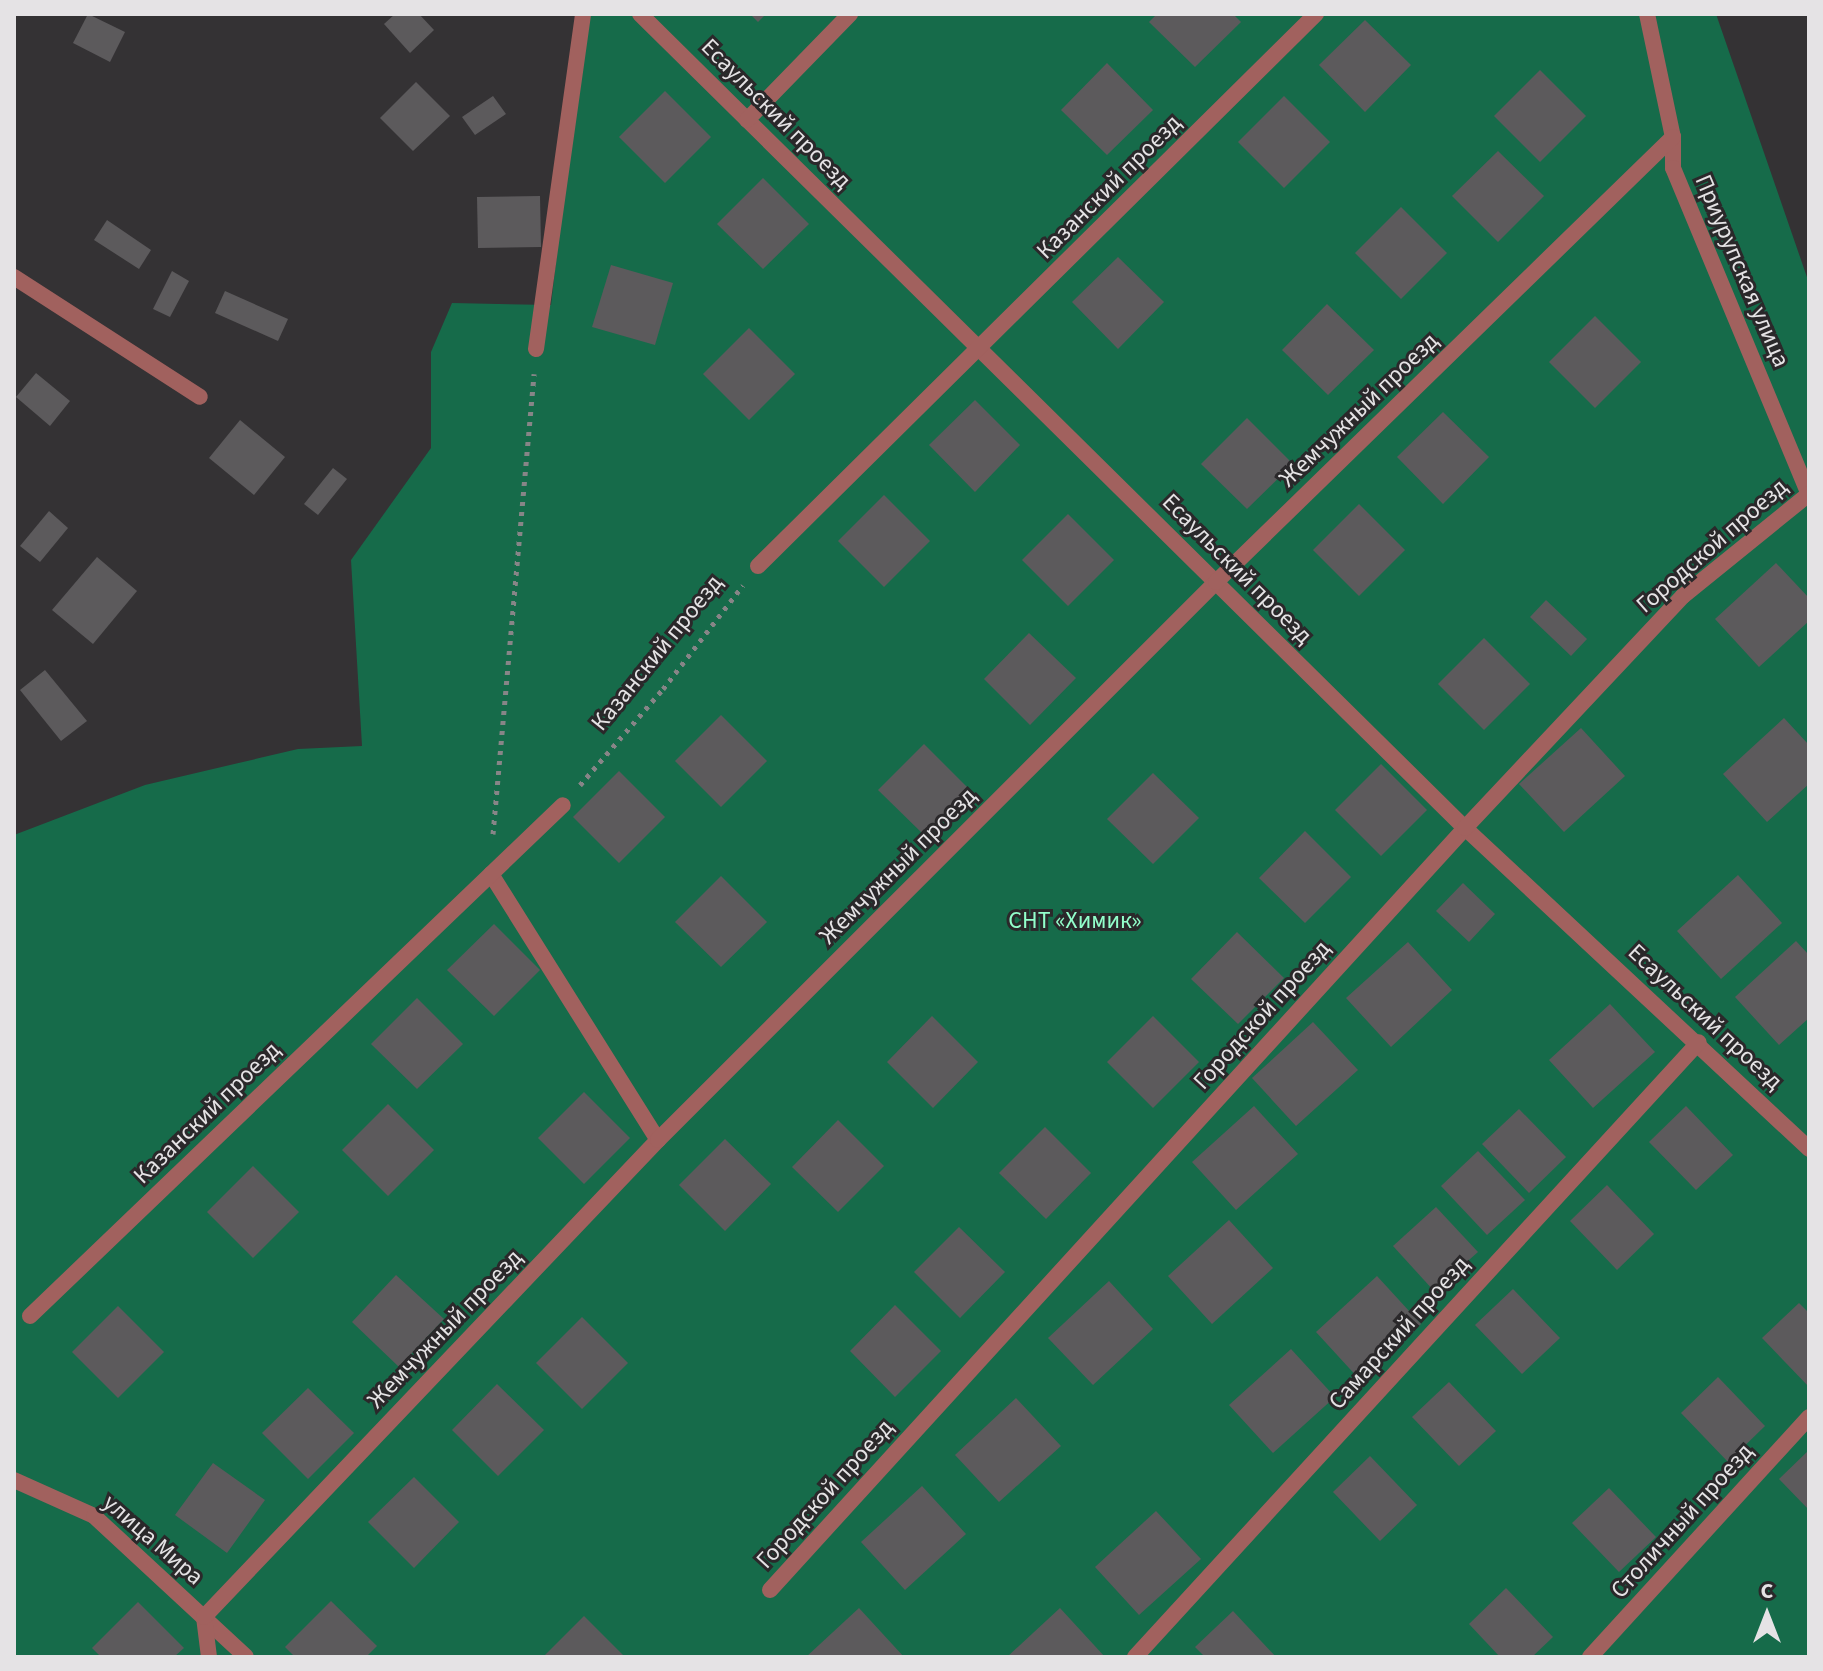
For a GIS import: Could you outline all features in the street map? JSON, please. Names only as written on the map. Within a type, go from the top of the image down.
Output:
[{"type":"street","points":[[536,349],[583,14]]},
{"type":"street","name":"Есаульский проезд","points":[[640,14],[1465,828],[1699,1042],[1809,1149]]},
{"type":"street","points":[[747,120],[850,14]]},
{"type":"street","name":"Казанский проезд","points":[[758,566],[981,349],[1316,14]]},
{"type":"street","name":"Приурупская улица","points":[[1647,14],[1673,137],[1673,168],[1809,494]]},
{"type":"street","name":"Жемчужный проезд","points":[[204,1617],[658,1140],[1216,582],[1673,137]]},
{"type":"street","points":[[14,277],[200,397]]},
{"type":"street","name":"Городской проезд","points":[[770,1590],[1465,828],[1683,596],[1809,494]]},
{"type":"street","name":"Казанский проезд","points":[[30,1316],[563,805]]},
{"type":"street","points":[[490,875],[658,1140]]},
{"type":"street","name":"Самарский проезд","points":[[1135,1657],[1699,1042]]},
{"type":"street","name":"Столичный проезд","points":[[1590,1657],[1809,1417]]},
{"type":"street","name":"улица Мира","points":[[14,1480],[94,1516],[246,1657]]},
{"type":"street","points":[[204,1617],[209,1657]]},
{"type":"path","points":[[490,875],[536,349]]},
{"type":"path","name":"Казанский проезд","points":[[563,805],[663,689],[758,566]]},
{"type":"green space","name":"СНТ «Химик»","points":[[584,14],[1716,14],[1809,283],[1809,1657],[14,1657],[14,835],[145,785],[298,749],[362,746],[351,560],[431,448],[431,352],[452,303],[551,305]]},
{"type":"building","points":[[88,14],[125,32],[110,62],[73,43]]},
{"type":"building","points":[[395,14],[419,14],[434,30],[410,53],[384,24]]},
{"type":"building","points":[[750,14],[766,14],[758,22]]},
{"type":"building","points":[[1157,14],[1233,14],[1241,22],[1195,67],[1149,22]]},
{"type":"building","points":[[1365,20],[1411,65],[1365,112],[1319,65]]},
{"type":"building","points":[[1107,63],[1153,110],[1107,155],[1061,110]]},
{"type":"building","points":[[1540,70],[1586,116],[1540,162],[1494,116]]},
{"type":"building","points":[[416,82],[450,116],[413,151],[380,118]]},
{"type":"building","points":[[665,91],[711,137],[665,183],[619,137]]},
{"type":"building","points":[[493,96],[506,114],[475,135],[462,117]]},
{"type":"building","points":[[1284,96],[1330,142],[1284,188],[1238,142]]},
{"type":"building","points":[[1498,151],[1544,196],[1498,242],[1452,196]]},
{"type":"building","points":[[763,178],[809,224],[763,269],[717,224]]},
{"type":"building","points":[[540,196],[541,247],[478,248],[477,197]]},
{"type":"building","points":[[1401,207],[1447,253],[1401,299],[1355,253]]},
{"type":"building","points":[[107,220],[151,250],[139,269],[94,240]]},
{"type":"building","points":[[1118,257],[1164,302],[1118,349],[1072,302]]},
{"type":"building","points":[[611,265],[673,283],[655,345],[592,327]]},
{"type":"building","points":[[172,271],[189,281],[170,317],[153,309]]},
{"type":"building","points":[[225,291],[288,319],[278,341],[215,313]]},
{"type":"building","points":[[1327,304],[1374,350],[1328,395],[1282,350]]},
{"type":"building","points":[[1595,316],[1641,362],[1595,408],[1549,362]]},
{"type":"building","points":[[749,328],[795,374],[749,420],[703,374]]},
{"type":"building","points":[[36,373],[70,401],[50,426],[16,397]]},
{"type":"building","points":[[975,400],[1020,445],[975,492],[929,445]]},
{"type":"building","points":[[1443,412],[1489,457],[1443,504],[1397,457]]},
{"type":"building","points":[[1247,418],[1293,464],[1247,509],[1201,464]]},
{"type":"building","points":[[240,420],[285,457],[254,495],[209,458]]},
{"type":"building","points":[[333,468],[347,479],[318,515],[304,504]]},
{"type":"building","points":[[884,495],[930,541],[884,587],[838,541]]},
{"type":"building","points":[[1359,504],[1405,550],[1359,596],[1313,550]]},
{"type":"building","points":[[49,511],[68,528],[40,562],[20,546]]},
{"type":"building","points":[[1068,514],[1114,560],[1068,606],[1022,560]]},
{"type":"building","points":[[97,557],[137,591],[93,644],[52,610]]},
{"type":"building","points":[[1776,563],[1809,598],[1809,621],[1759,667],[1715,619]]},
{"type":"building","points":[[1546,600],[1587,639],[1571,656],[1530,617]]},
{"type":"building","points":[[1029,633],[1076,678],[1030,725],[984,679]]},
{"type":"building","points":[[1484,638],[1530,684],[1484,730],[1438,684]]},
{"type":"building","points":[[45,670],[87,721],[61,741],[20,690]]},
{"type":"building","points":[[721,715],[767,761],[721,807],[675,761]]},
{"type":"building","points":[[1784,718],[1809,745],[1809,784],[1767,822],[1723,774]]},
{"type":"building","points":[[1581,728],[1625,776],[1564,832],[1519,784]]},
{"type":"building","points":[[924,744],[970,790],[924,835],[878,790]]},
{"type":"building","points":[[1381,764],[1427,810],[1381,856],[1335,810]]},
{"type":"building","points":[[619,771],[665,817],[619,863],[573,817]]},
{"type":"building","points":[[1153,773],[1199,818],[1153,864],[1107,819]]},
{"type":"building","points":[[1305,831],[1351,877],[1305,923],[1259,878]]},
{"type":"building","points":[[1738,875],[1782,923],[1721,979],[1677,931]]},
{"type":"building","points":[[721,876],[767,922],[721,967],[675,922]]},
{"type":"building","points":[[1463,883],[1495,914],[1469,942],[1436,911]]},
{"type":"building","points":[[494,924],[540,970],[494,1016],[447,970]]},
{"type":"building","points":[[1237,932],[1284,978],[1238,1024],[1191,979]]},
{"type":"building","points":[[1796,941],[1809,955],[1809,1018],[1779,1045],[1735,997]]},
{"type":"building","points":[[1408,942],[1452,990],[1391,1047],[1346,998]]},
{"type":"building","points":[[417,998],[463,1044],[417,1089],[371,1044]]},
{"type":"building","points":[[1610,1004],[1655,1052],[1593,1108],[1549,1060]]},
{"type":"building","points":[[932,1016],[978,1062],[933,1108],[887,1062]]},
{"type":"building","points":[[1153,1016],[1199,1062],[1153,1108],[1107,1062]]},
{"type":"building","points":[[1313,1022],[1358,1070],[1296,1126],[1252,1078]]},
{"type":"building","points":[[584,1092],[630,1138],[584,1184],[538,1138]]},
{"type":"building","points":[[388,1104],[434,1150],[388,1196],[342,1150]]},
{"type":"building","points":[[1254,1106],[1298,1154],[1236,1210],[1192,1162]]},
{"type":"building","points":[[1686,1106],[1733,1155],[1696,1190],[1649,1142]]},
{"type":"building","points":[[1519,1109],[1566,1157],[1529,1193],[1482,1144]]},
{"type":"building","points":[[838,1120],[884,1166],[838,1212],[792,1167]]},
{"type":"building","points":[[1045,1127],[1091,1173],[1046,1219],[999,1173]]},
{"type":"building","points":[[725,1139],[771,1184],[725,1231],[679,1185]]},
{"type":"building","points":[[1478,1151],[1525,1200],[1487,1235],[1441,1186]]},
{"type":"building","points":[[253,1166],[299,1212],[253,1258],[207,1212]]},
{"type":"building","points":[[1607,1185],[1654,1234],[1617,1270],[1570,1221]]},
{"type":"building","points":[[1436,1207],[1478,1252],[1434,1291],[1393,1246]]},
{"type":"building","points":[[1229,1220],[1273,1268],[1212,1324],[1168,1276]]},
{"type":"building","points":[[959,1227],[1005,1272],[960,1318],[914,1272]]},
{"type":"building","points":[[396,1275],[444,1319],[399,1367],[352,1322]]},
{"type":"building","points":[[1377,1276],[1421,1324],[1360,1380],[1316,1332]]},
{"type":"building","points":[[1109,1281],[1153,1329],[1093,1385],[1048,1338]]},
{"type":"building","points":[[1513,1289],[1560,1338],[1522,1374],[1475,1325]]},
{"type":"building","points":[[1799,1303],[1809,1313],[1809,1387],[1762,1338]]},
{"type":"building","points":[[895,1305],[941,1351],[895,1397],[850,1351]]},
{"type":"building","points":[[118,1306],[164,1352],[118,1398],[72,1352]]},
{"type":"building","points":[[582,1317],[628,1363],[582,1409],[536,1363]]},
{"type":"building","points":[[1291,1349],[1335,1397],[1273,1453],[1229,1405]]},
{"type":"building","points":[[1718,1377],[1765,1426],[1728,1462],[1681,1413]]},
{"type":"building","points":[[1449,1382],[1496,1431],[1459,1466],[1412,1417]]},
{"type":"building","points":[[497,1384],[544,1430],[498,1476],[452,1430]]},
{"type":"building","points":[[308,1388],[354,1433],[308,1479],[262,1433]]},
{"type":"building","points":[[1016,1398],[1061,1446],[999,1502],[955,1455]]},
{"type":"building","points":[[1809,1450],[1809,1510],[1779,1479]]},
{"type":"building","points":[[1370,1456],[1417,1505],[1380,1541],[1333,1492]]},
{"type":"building","points":[[213,1463],[265,1500],[227,1553],[175,1515]]},
{"type":"building","points":[[414,1477],[459,1522],[414,1568],[368,1522]]},
{"type":"building","points":[[922,1486],[966,1534],[905,1590],[861,1542]]},
{"type":"building","points":[[1609,1488],[1656,1537],[1619,1572],[1572,1523]]},
{"type":"building","points":[[1156,1511],[1201,1559],[1139,1615],[1095,1567]]},
{"type":"building","points":[[1506,1588],[1553,1637],[1532,1657],[1500,1657],[1469,1624]]},
{"type":"building","points":[[331,1601],[377,1646],[366,1657],[295,1657],[285,1647]]},
{"type":"building","points":[[138,1602],[184,1648],[174,1657],[101,1657],[92,1648]]},
{"type":"building","points":[[859,1608],[904,1657],[806,1657]]},
{"type":"building","points":[[1060,1608],[1105,1657],[1007,1657]]},
{"type":"building","points":[[1233,1611],[1276,1657],[1205,1657],[1195,1647]]},
{"type":"building","points":[[584,1616],[625,1657],[543,1657]]}]
